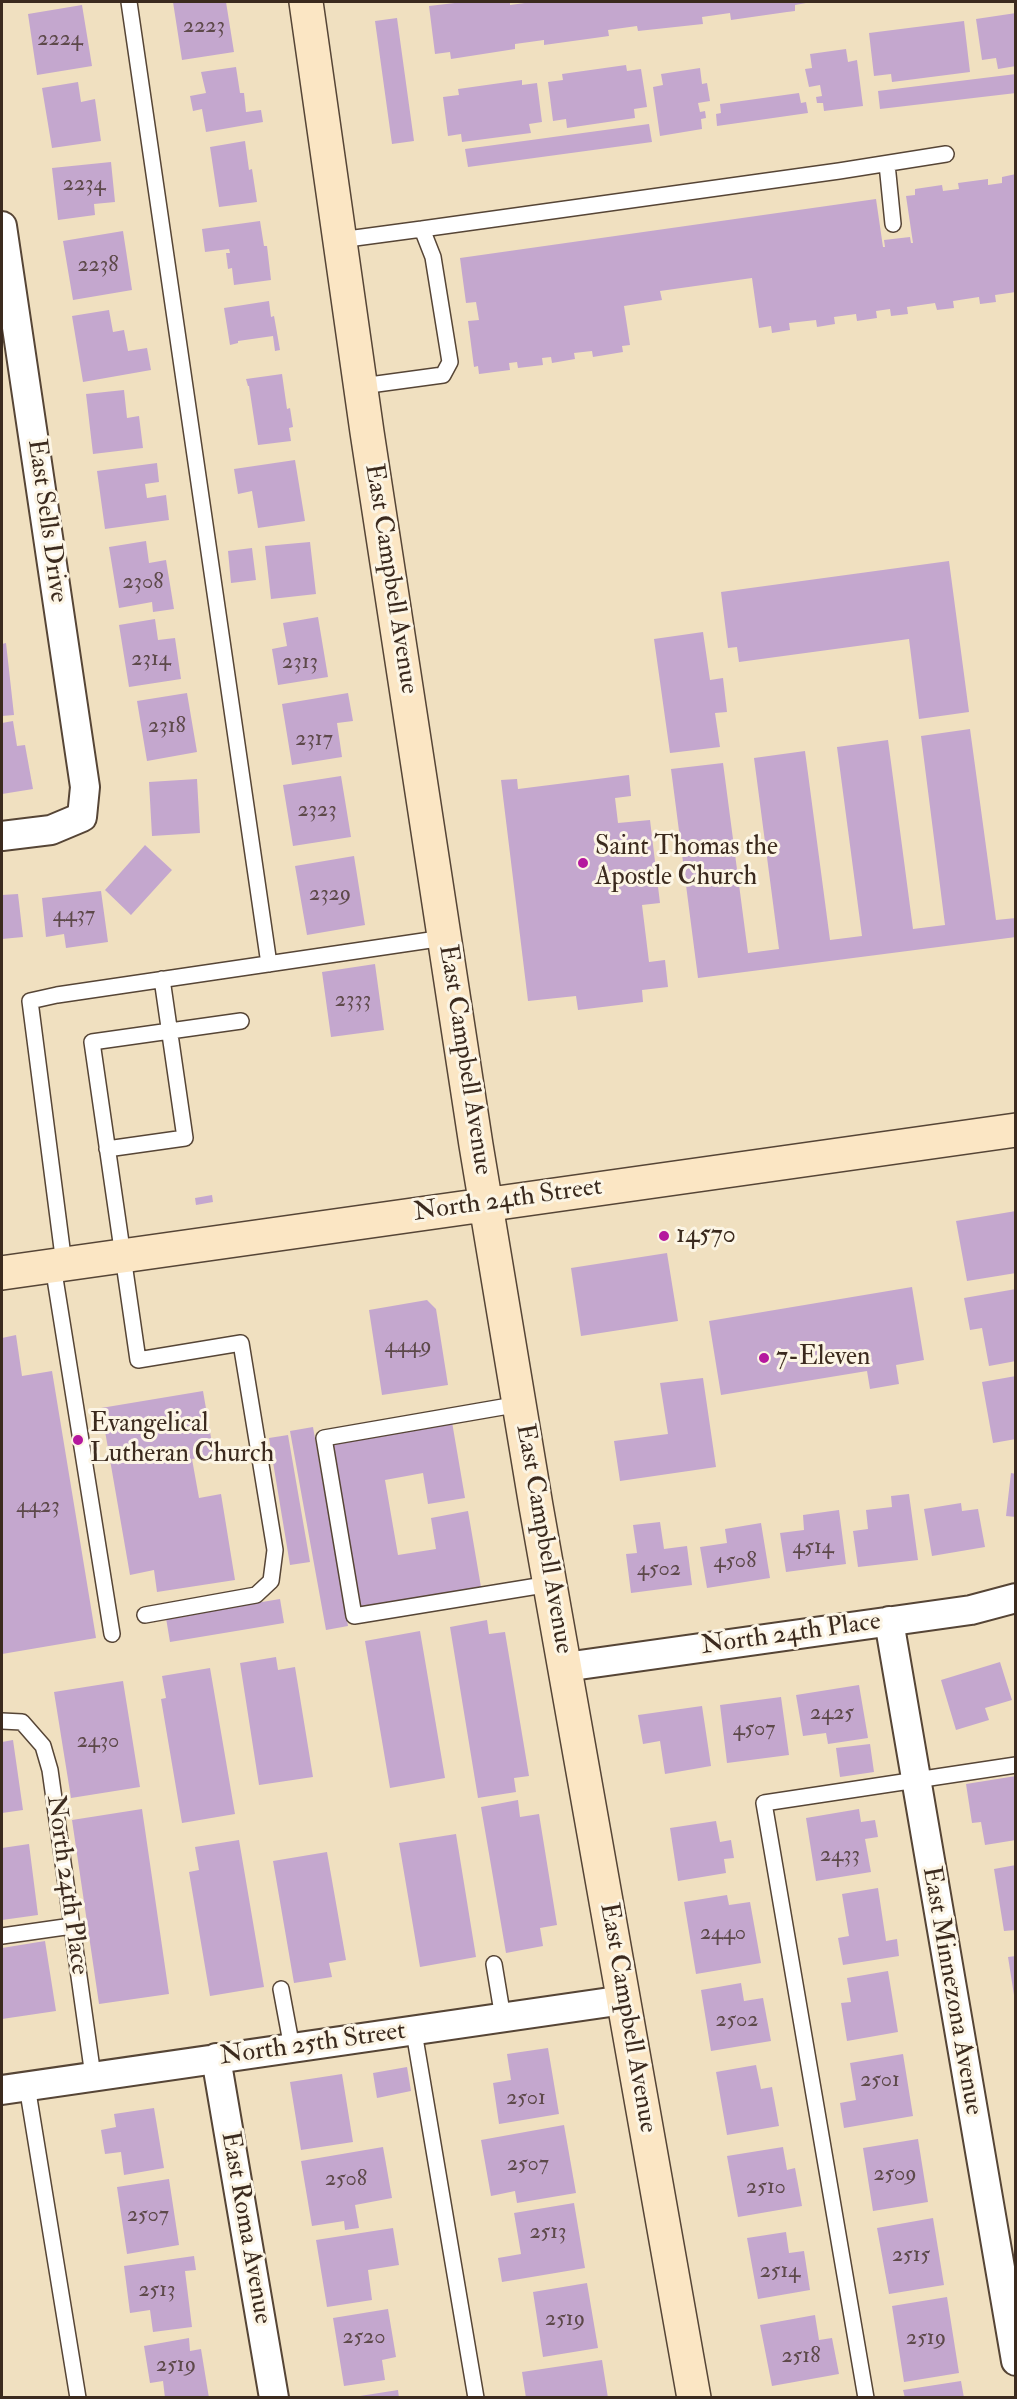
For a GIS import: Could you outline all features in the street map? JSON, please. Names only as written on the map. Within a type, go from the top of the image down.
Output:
[{"type":"street","name":"East Campbell Avenue","points":[[306,2],[367,432],[476,1145],[550,1584],[694,2397]]},
{"type":"street","name":"East Sells Drive","points":[[2,226],[85,787],[82,817],[51,830],[2,836]]},
{"type":"street","name":"North 24th Street","points":[[2,1273],[1016,1130]]},
{"type":"street","name":"North 24th Place","points":[[565,1667],[971,1610],[1016,1598]]},
{"type":"street","name":"East Minnezona Avenue","points":[[889,1621],[1016,2361]]},
{"type":"street","name":"North 25th Street","points":[[14,2088],[624,2000]]},
{"type":"street","name":"East Roma Avenue","points":[[216,2058],[274,2397]]},
{"type":"lane","points":[[129,2],[269,964]]},
{"type":"lane","points":[[340,240],[946,154]]},
{"type":"lane","points":[[887,164],[893,224]]},
{"type":"lane","points":[[362,386],[443,375],[450,362],[433,257],[422,229]]},
{"type":"lane","points":[[112,1634],[58,1265],[30,1001],[57,994],[444,938]]},
{"type":"lane","points":[[107,1149],[185,1138],[162,979]]},
{"type":"lane","points":[[145,1615],[256,1595],[271,1581],[275,1550],[241,1343],[138,1360],[92,1042],[241,1021]]},
{"type":"lane","points":[[520,1404],[324,1438],[354,1616],[550,1584]]},
{"type":"lane","name":"North 24th Place","points":[[2,1721],[22,1722],[44,1746],[50,1770],[93,2076]]},
{"type":"lane","points":[[866,2397],[764,1803],[1016,1766]]},
{"type":"lane","points":[[2,1936],[72,1926]]},
{"type":"lane","points":[[494,1964],[503,2018]]},
{"type":"lane","points":[[281,1989],[292,2048]]},
{"type":"lane","points":[[414,2032],[476,2397]]},
{"type":"lane","points":[[14,2088],[78,2397]]},
{"type":"building","points":[[173,2],[226,2],[234,52],[182,60]]},
{"type":"building","points":[[463,2],[510,2],[510,5],[532,2],[806,3],[795,5],[795,11],[731,20],[730,13],[702,17],[703,24],[638,31],[637,26],[608,30],[609,36],[544,45],[544,40],[515,44],[515,49],[451,59],[450,52],[435,54],[429,6]]},
{"type":"building","points":[[82,5],[92,66],[37,75],[28,14]]},
{"type":"building","points":[[1016,13],[1016,66],[998,69],[996,58],[982,60],[976,19]]},
{"type":"building","points":[[397,18],[414,141],[392,144],[375,21]]},
{"type":"building","points":[[964,21],[970,72],[892,82],[891,74],[874,76],[869,33]]},
{"type":"building","points":[[846,49],[848,62],[857,60],[863,106],[824,111],[823,103],[817,103],[816,97],[822,96],[820,85],[809,87],[805,69],[812,68],[810,54]]},
{"type":"building","points":[[626,65],[627,71],[641,69],[647,107],[634,109],[635,118],[567,128],[566,119],[553,121],[548,82],[563,80],[562,74]]},
{"type":"building","points":[[236,67],[240,93],[244,93],[246,112],[261,110],[263,122],[206,132],[202,109],[193,111],[190,96],[206,93],[201,72]]},
{"type":"building","points":[[700,68],[702,84],[707,83],[710,101],[698,103],[700,112],[705,111],[706,118],[701,119],[702,129],[660,136],[653,87],[663,85],[661,74]]},
{"type":"building","points":[[1016,74],[1016,93],[880,109],[878,91]]},
{"type":"building","points":[[522,80],[522,85],[537,83],[542,122],[529,124],[531,133],[462,142],[461,134],[448,136],[443,97],[459,95],[458,89]]},
{"type":"building","points":[[78,82],[81,102],[95,99],[101,141],[52,148],[42,88]]},
{"type":"building","points":[[799,93],[801,103],[806,102],[808,113],[717,126],[716,114],[721,113],[720,104]]},
{"type":"building","points":[[649,124],[652,142],[468,167],[465,149]]},
{"type":"building","points":[[245,141],[257,202],[219,207],[210,147]]},
{"type":"building","points":[[111,162],[115,202],[94,204],[95,215],[58,220],[52,168]]},
{"type":"building","points":[[1016,174],[1016,292],[995,295],[996,302],[980,304],[979,297],[953,301],[954,308],[937,310],[935,303],[907,307],[908,314],[891,316],[890,309],[876,311],[877,318],[857,321],[856,314],[834,317],[835,324],[817,327],[816,320],[789,323],[790,330],[772,333],[771,326],[759,328],[752,278],[660,291],[662,300],[624,306],[630,345],[622,346],[623,352],[593,357],[592,351],[574,353],[575,359],[552,363],[551,357],[542,358],[543,365],[518,368],[517,362],[509,363],[510,370],[479,374],[478,366],[474,367],[468,321],[479,320],[476,302],[466,303],[460,258],[876,199],[883,247],[885,247],[884,240],[910,237],[913,243],[906,196],[915,195],[915,189],[942,185],[943,191],[959,189],[958,183],[988,179],[988,185],[1002,183],[1002,177]]},
{"type":"building","points":[[260,221],[264,246],[267,246],[271,280],[234,285],[232,268],[228,269],[226,253],[230,253],[229,249],[205,252],[202,229]]},
{"type":"building","points":[[123,231],[132,290],[73,300],[63,241]]},
{"type":"building","points":[[269,301],[280,350],[275,351],[273,336],[238,341],[230,345],[224,308]]},
{"type":"building","points":[[109,310],[113,332],[124,330],[128,351],[147,348],[151,370],[83,382],[72,316]]},
{"type":"building","points":[[282,374],[287,409],[290,408],[293,427],[289,428],[291,441],[258,445],[246,379]]},
{"type":"building","points":[[124,390],[127,418],[139,416],[143,448],[93,454],[86,394]]},
{"type":"building","points":[[295,460],[305,521],[258,528],[252,491],[238,494],[234,469]]},
{"type":"building","points":[[157,463],[159,482],[145,484],[147,498],[166,495],[169,520],[105,529],[97,471]]},
{"type":"building","points":[[146,541],[149,563],[166,560],[174,609],[153,612],[152,602],[119,608],[109,547]]},
{"type":"building","points":[[310,542],[316,594],[271,599],[265,546]]},
{"type":"building","points":[[252,548],[256,580],[231,583],[228,551]]},
{"type":"building","points":[[949,561],[969,712],[919,719],[909,639],[739,662],[737,647],[728,648],[721,592]]},
{"type":"building","points":[[318,617],[328,677],[278,685],[272,649],[287,646],[283,623]]},
{"type":"building","points":[[155,619],[158,640],[175,638],[181,679],[129,687],[119,625]]},
{"type":"building","points":[[703,632],[710,680],[723,678],[727,712],[715,713],[720,747],[670,753],[654,639]]},
{"type":"building","points":[[6,643],[14,715],[2,716],[2,644]]},
{"type":"building","points":[[187,693],[197,752],[147,761],[137,701]]},
{"type":"building","points":[[348,693],[353,721],[337,723],[342,757],[292,765],[282,704]]},
{"type":"building","points":[[13,721],[17,746],[25,745],[33,789],[2,794],[2,723]]},
{"type":"building","points":[[970,729],[996,920],[1016,918],[1016,937],[698,978],[671,769],[723,763],[748,953],[779,949],[754,758],[805,751],[830,940],[862,936],[837,747],[888,740],[913,929],[945,925],[921,736]]},
{"type":"building","name":"Saint Thomas the Apostle Church","points":[[629,775],[631,796],[615,798],[618,823],[650,820],[660,903],[642,905],[649,962],[665,960],[668,987],[642,990],[643,1002],[578,1010],[576,996],[528,1001],[501,780],[517,779],[518,789]]},
{"type":"building","points":[[341,776],[351,837],[293,846],[283,785]]},
{"type":"building","points":[[197,779],[200,833],[152,836],[149,782]]},
{"type":"building","points":[[145,845],[172,870],[131,915],[105,890]]},
{"type":"building","points":[[354,856],[365,925],[307,935],[295,866]]},
{"type":"building","points":[[101,891],[108,942],[66,948],[64,934],[46,937],[42,898]]},
{"type":"building","points":[[18,894],[23,937],[2,939],[2,895]]},
{"type":"building","points":[[375,964],[384,1030],[331,1037],[322,972]]},
{"type":"building","points":[[212,1195],[213,1202],[196,1205],[195,1198]]},
{"type":"building","points":[[1016,1211],[1016,1273],[967,1281],[956,1221]]},
{"type":"building","points":[[667,1253],[678,1321],[581,1336],[571,1268]]},
{"type":"building","points":[[912,1287],[924,1360],[896,1365],[899,1384],[870,1389],[867,1371],[721,1395],[709,1321]]},
{"type":"building","points":[[1016,1289],[1016,1361],[989,1366],[982,1328],[970,1330],[964,1298]]},
{"type":"building","points":[[427,1300],[436,1309],[448,1385],[382,1395],[369,1310]]},
{"type":"building","points":[[16,1335],[22,1376],[52,1371],[96,1638],[2,1654],[2,1338]]},
{"type":"building","points":[[1016,1376],[1016,1439],[993,1443],[982,1382]]},
{"type":"building","points":[[703,1378],[716,1467],[620,1481],[614,1441],[668,1434],[660,1383]]},
{"type":"building","points":[[203,1391],[214,1455],[192,1459],[199,1498],[221,1494],[235,1580],[157,1592],[154,1570],[130,1575],[101,1408]]},
{"type":"building","points":[[452,1422],[465,1498],[428,1504],[423,1473],[385,1480],[398,1555],[436,1549],[431,1518],[468,1511],[481,1587],[358,1607],[330,1443]]},
{"type":"building","points":[[313,1427],[348,1626],[326,1630],[290,1431]]},
{"type":"building","points":[[288,1435],[310,1562],[290,1565],[269,1438]]},
{"type":"building","points":[[1011,1473],[1016,1474],[1016,1517],[1006,1516]]},
{"type":"building","points":[[909,1494],[918,1560],[858,1567],[853,1531],[868,1529],[866,1510],[892,1507],[891,1496]]},
{"type":"building","points":[[961,1503],[962,1511],[978,1509],[985,1547],[932,1556],[924,1509]]},
{"type":"building","points":[[839,1510],[846,1564],[786,1572],[780,1533],[804,1530],[803,1515]]},
{"type":"building","points":[[660,1522],[664,1549],[687,1546],[692,1585],[631,1593],[626,1554],[637,1553],[633,1525]]},
{"type":"building","points":[[761,1523],[770,1578],[707,1588],[700,1547],[727,1543],[725,1529]]},
{"type":"building","points":[[280,1599],[284,1623],[170,1642],[166,1618]]},
{"type":"building","points":[[487,1620],[489,1634],[505,1632],[529,1776],[514,1778],[516,1792],[478,1798],[450,1627]]},
{"type":"building","points":[[420,1631],[445,1778],[390,1788],[365,1641]]},
{"type":"building","points":[[276,1657],[278,1670],[295,1667],[313,1777],[259,1785],[240,1663]]},
{"type":"building","points":[[1000,1662],[1012,1700],[985,1708],[989,1720],[956,1730],[941,1680]]},
{"type":"building","points":[[210,1668],[235,1814],[182,1823],[161,1699],[166,1698],[162,1676]]},
{"type":"building","points":[[123,1681],[140,1787],[71,1798],[54,1692]]},
{"type":"building","points":[[859,1685],[868,1738],[828,1744],[826,1733],[803,1736],[796,1695]]},
{"type":"building","points":[[781,1697],[789,1755],[727,1763],[720,1705]]},
{"type":"building","points":[[702,1706],[711,1766],[665,1774],[660,1741],[643,1744],[638,1715]]},
{"type":"building","points":[[13,1740],[23,1810],[2,1813],[2,1742]]},
{"type":"building","points":[[870,1744],[874,1772],[840,1777],[836,1748]]},
{"type":"building","points":[[1016,1776],[1016,1840],[985,1845],[981,1822],[972,1823],[966,1784]]},
{"type":"building","points":[[518,1800],[520,1817],[539,1814],[557,1925],[540,1928],[543,1946],[506,1953],[481,1807]]},
{"type":"building","points":[[142,1809],[169,1994],[99,2004],[72,1820]]},
{"type":"building","points":[[859,1809],[861,1822],[875,1820],[878,1837],[865,1839],[871,1872],[816,1881],[806,1818]]},
{"type":"building","points":[[716,1821],[720,1842],[731,1840],[734,1858],[724,1859],[726,1873],[678,1881],[670,1828]]},
{"type":"building","points":[[456,1834],[476,1957],[420,1967],[399,1843]]},
{"type":"building","points":[[239,1840],[264,1987],[210,1996],[189,1872],[199,1870],[195,1847]]},
{"type":"building","points":[[29,1844],[38,1915],[2,1920],[2,1848]]},
{"type":"building","points":[[327,1852],[346,1960],[329,1963],[332,1977],[294,1983],[273,1861]]},
{"type":"building","points":[[1016,1865],[1016,1930],[1004,1931],[994,1869]]},
{"type":"building","points":[[878,1888],[886,1941],[897,1939],[899,1956],[843,1965],[838,1938],[849,1936],[842,1894]]},
{"type":"building","points":[[727,1895],[729,1905],[750,1902],[761,1963],[696,1974],[684,1902]]},
{"type":"building","points":[[45,1941],[56,2011],[2,2019],[2,1948]]},
{"type":"building","points":[[1016,1956],[1016,1995],[1014,1995],[1008,1957]]},
{"type":"building","points":[[888,1971],[898,2032],[847,2041],[841,2003],[851,2002],[847,1978]]},
{"type":"building","points":[[741,1983],[744,2001],[763,1998],[771,2041],[711,2051],[701,1990]]},
{"type":"building","points":[[548,2048],[559,2114],[499,2124],[493,2083],[511,2080],[507,2054]]},
{"type":"building","points":[[903,2054],[913,2116],[844,2128],[840,2103],[856,2100],[850,2063]]},
{"type":"building","points":[[756,2065],[761,2089],[772,2087],[779,2126],[727,2135],[716,2072]]},
{"type":"building","points":[[407,2067],[411,2091],[377,2098],[373,2073]]},
{"type":"building","points":[[342,2074],[353,2142],[301,2150],[290,2082]]},
{"type":"building","points":[[154,2108],[164,2168],[124,2175],[121,2152],[105,2154],[101,2130],[116,2127],[114,2114]]},
{"type":"building","points":[[564,2125],[576,2193],[517,2203],[515,2191],[491,2196],[481,2140]]},
{"type":"building","points":[[918,2139],[928,2202],[873,2211],[863,2148]]},
{"type":"building","points":[[383,2147],[392,2198],[355,2205],[359,2228],[345,2230],[344,2221],[312,2226],[301,2161]]},
{"type":"building","points":[[783,2147],[787,2170],[795,2168],[802,2206],[738,2217],[727,2156]]},
{"type":"building","points":[[169,2179],[179,2245],[127,2254],[117,2187]]},
{"type":"building","points":[[574,2203],[585,2268],[502,2282],[498,2258],[521,2254],[514,2213]]},
{"type":"building","points":[[933,2218],[944,2285],[889,2294],[877,2228]]},
{"type":"building","points":[[393,2228],[399,2265],[368,2270],[372,2300],[327,2307],[316,2240]]},
{"type":"building","points":[[786,2232],[789,2253],[804,2251],[810,2290],[758,2299],[747,2238]]},
{"type":"building","points":[[194,2256],[196,2270],[185,2271],[192,2327],[153,2332],[150,2310],[130,2313],[124,2266]]},
{"type":"building","points":[[587,2283],[598,2348],[543,2357],[533,2292]]},
{"type":"building","points":[[947,2297],[959,2373],[904,2382],[892,2306]]},
{"type":"building","points":[[388,2309],[396,2357],[382,2360],[385,2380],[344,2386],[333,2318]]},
{"type":"building","points":[[815,2315],[819,2340],[832,2338],[839,2374],[772,2386],[760,2325]]},
{"type":"building","points":[[189,2338],[190,2351],[201,2349],[209,2398],[165,2398],[163,2381],[150,2383],[144,2346]]},
{"type":"building","points":[[602,2360],[608,2398],[526,2398],[522,2372]]},
{"type":"building","points":[[961,2381],[964,2398],[905,2398],[903,2390]]},
{"type":"building","points":[[398,2390],[399,2398],[360,2398],[360,2396]]},
{"type":"place","name":"Saint Thomas the Apostle Church","points":[[583,863]]},
{"type":"place","name":"14570","points":[[664,1236]]},
{"type":"place","name":"7-Eleven","points":[[764,1358]]},
{"type":"place","name":"Evangelical Lutheran Church","points":[[78,1440]]}]
